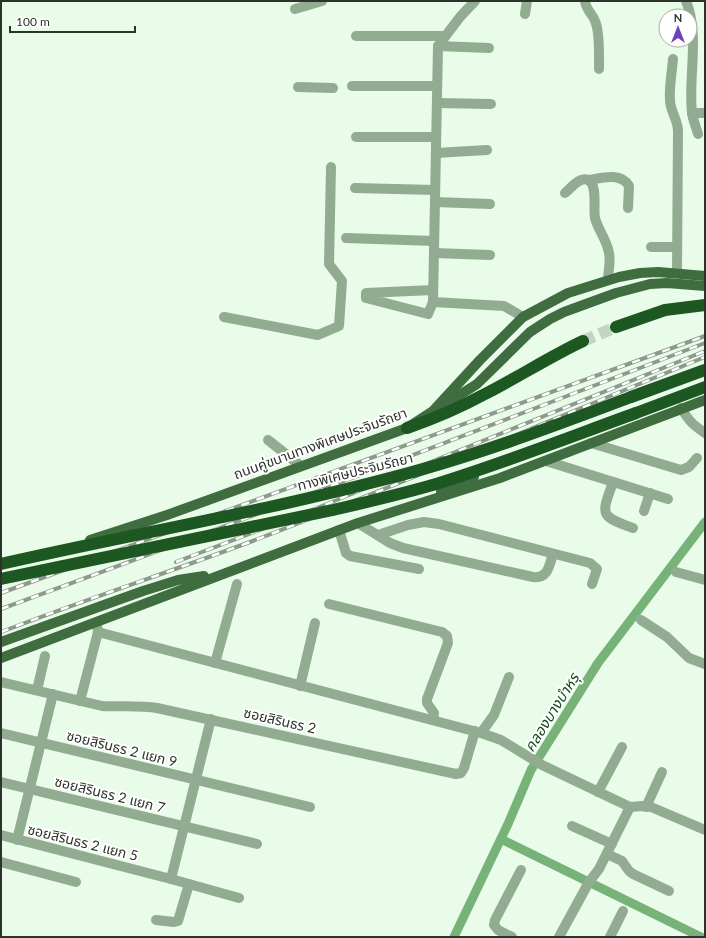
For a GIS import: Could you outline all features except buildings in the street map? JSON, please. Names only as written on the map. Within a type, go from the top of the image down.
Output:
[{"type":"highway","points":[[616,328],[665,310],[705,305]]},
{"type":"highway","points":[[408,428],[454,410],[583,341]]},
{"type":"highway","name":"ทางพิเศษประจิมรัถยา","points":[[1,564],[265,508],[403,475],[521,438],[705,370]]},
{"type":"highway","points":[[1,578],[333,510],[436,484],[705,387]]},
{"type":"main road","name":"ถนนคู่ขนานทางพิเศษประจิมรัถยา","points":[[1,569],[167,515],[408,428],[433,411],[480,360],[523,317],[568,293],[608,280],[640,273],[658,272],[705,276]]},
{"type":"main road","points":[[433,411],[477,384],[530,332],[564,312],[634,287],[650,284],[667,283],[705,286]]},
{"type":"main road","points":[[406,507],[484,473],[705,391]]},
{"type":"main road","points":[[1,658],[97,627],[224,573],[339,530],[406,507],[475,487],[705,400]]},
{"type":"main road","points":[[1,642],[161,585],[178,580],[224,573]]},
{"type":"street","points":[[295,9],[322,1]]},
{"type":"street","points":[[433,290],[366,293],[366,298],[428,314],[433,302],[438,46],[460,17],[476,1]]},
{"type":"street","points":[[525,14],[527,1]]},
{"type":"street","points":[[585,1],[587,9],[596,21],[598,32],[599,69]]},
{"type":"street","points":[[686,1],[692,27],[692,113],[698,134]]},
{"type":"street","points":[[356,36],[445,36]]},
{"type":"street","points":[[438,46],[489,48]]},
{"type":"street","points":[[674,59],[670,100],[672,111],[678,122],[677,274]]},
{"type":"street","points":[[352,86],[437,86]]},
{"type":"street","points":[[298,87],[333,88]]},
{"type":"street","points":[[437,103],[491,104]]},
{"type":"street","points":[[692,113],[705,113]]},
{"type":"street","points":[[356,137],[436,137]]},
{"type":"street","points":[[436,153],[486,150]]},
{"type":"street","points":[[224,317],[318,334],[339,326],[342,281],[330,264],[332,167]]},
{"type":"street","points":[[565,193],[583,179],[589,180],[616,177],[624,181],[629,186],[628,208]]},
{"type":"street","points":[[589,180],[592,184],[594,192],[595,218],[610,254],[608,280]]},
{"type":"street","points":[[355,188],[435,190]]},
{"type":"street","points":[[435,202],[490,204]]},
{"type":"street","points":[[346,238],[434,241]]},
{"type":"street","points":[[651,246],[677,247]]},
{"type":"street","points":[[434,254],[490,255]]},
{"type":"street","points":[[433,302],[504,306],[523,317]]},
{"type":"street","points":[[682,408],[688,420],[694,427],[705,433]]},
{"type":"street","points":[[268,440],[301,466]]},
{"type":"street","points":[[591,443],[681,470],[690,467],[696,458]]},
{"type":"street","points":[[546,461],[668,499]]},
{"type":"street","points":[[613,482],[605,507],[605,512],[616,522],[633,528]]},
{"type":"street","points":[[644,512],[650,493]]},
{"type":"street","points":[[378,535],[408,525],[424,522],[439,524],[590,563],[597,569],[592,584]]},
{"type":"street","points":[[358,523],[390,543],[403,548],[537,577],[541,577],[547,571],[553,554]]},
{"type":"street","points":[[339,530],[346,553],[350,556],[419,569]]},
{"type":"street","points":[[676,572],[705,580]]},
{"type":"street","points":[[215,663],[237,584]]},
{"type":"street","points":[[329,604],[442,632],[447,636],[448,643],[427,699],[427,703],[434,713],[433,720]]},
{"type":"street","points":[[640,620],[667,637],[689,658],[705,664]]},
{"type":"street","points":[[300,686],[314,623]]},
{"type":"street","points":[[80,701],[97,627],[215,663],[478,732],[509,744],[530,759],[630,807],[646,807],[658,810],[705,830]]},
{"type":"street","points":[[37,690],[45,656]]},
{"type":"street","name":"ซอยสิรินธร 2","points":[[1,682],[102,706],[144,706],[211,719],[456,774],[461,773],[464,768],[478,732],[494,715],[509,678]]},
{"type":"street","name":"ซอยสิรินธร 2 แยก 5","points":[[53,694],[17,840],[239,898]]},
{"type":"street","points":[[171,879],[211,719]]},
{"type":"street","name":"ซอยสิรินธร 2 แยก 9","points":[[1,733],[310,807]]},
{"type":"street","points":[[598,792],[622,747]]},
{"type":"street","points":[[646,807],[662,772]]},
{"type":"street","name":"ซอยสิรินธร 2 แยก 7","points":[[1,782],[257,844]]},
{"type":"street","points":[[559,937],[607,854],[630,807]]},
{"type":"street","points":[[572,826],[612,844]]},
{"type":"street","points":[[1,835],[17,840]]},
{"type":"street","points":[[607,854],[622,861],[633,874],[669,890]]},
{"type":"street","points":[[1,862],[76,882]]},
{"type":"street","points":[[512,937],[496,933],[494,925],[495,920],[521,870]]},
{"type":"street","points":[[156,920],[178,921],[189,884]]},
{"type":"street","points":[[610,937],[623,911]]},
{"type":"waterway","name":"คลองบางบำหรุ","points":[[454,937],[508,824],[531,770],[598,663],[705,522]]},
{"type":"waterway","points":[[501,839],[701,937]]},
{"type":"tunnel","points":[[583,341],[616,327]]},
{"type":"railway","points":[[1,593],[705,336]]},
{"type":"railway","points":[[1,609],[266,511],[705,343]]},
{"type":"railway","points":[[176,562],[317,508],[705,351]]},
{"type":"railway","points":[[1,632],[258,539],[426,472],[705,357]]}]
